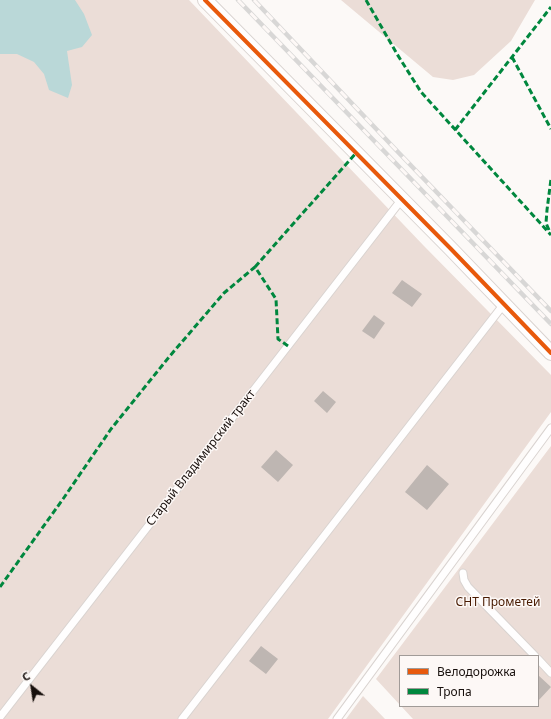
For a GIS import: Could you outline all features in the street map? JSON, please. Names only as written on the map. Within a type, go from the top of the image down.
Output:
[{"type":"street","points":[[205,0],[402,199],[551,353]]},
{"type":"lane","name":"Старый Владимирский тракт","points":[[0,717],[402,199]]},
{"type":"lane","points":[[182,719],[504,304]]},
{"type":"lane","points":[[337,719],[551,428]]},
{"type":"lane","points":[[463,573],[464,580],[468,587],[534,655]]},
{"type":"lane","points":[[539,660],[551,673]]},
{"type":"green space","points":[[0,0],[189,0],[424,246],[551,375],[551,412],[328,719],[0,719]]},
{"type":"green space","points":[[341,0],[535,0],[511,41],[474,75],[453,80],[433,77]]},
{"type":"green space","name":"СНТ Прометей","points":[[551,446],[551,719],[413,719],[402,707],[539,707],[539,655],[399,655],[399,704],[376,679]]},
{"type":"green space","points":[[363,696],[385,719],[346,719]]},
{"type":"water","points":[[0,0],[75,0],[84,14],[92,35],[82,47],[67,51],[72,85],[68,98],[49,90],[44,74],[34,62],[17,54],[0,54]]},
{"type":"building","points":[[402,280],[422,294],[412,307],[392,293]]},
{"type":"building","points":[[374,315],[385,323],[374,339],[362,331]]},
{"type":"building","points":[[323,391],[336,402],[327,413],[314,401]]},
{"type":"building","points":[[276,450],[293,465],[278,482],[261,467]]},
{"type":"building","points":[[427,465],[449,484],[427,510],[405,492]]},
{"type":"building","points":[[261,646],[278,659],[266,674],[249,661]]},
{"type":"building","points":[[539,676],[551,687],[539,700]]},
{"type":"railway","points":[[238,0],[551,324]]},
{"type":"railway","points":[[254,0],[551,311]]},
{"type":"marked path","points":[[366,0],[421,92],[551,235]]},
{"type":"marked path","points":[[455,130],[551,7]]},
{"type":"marked path","points":[[512,57],[551,129]]},
{"type":"marked path","points":[[255,267],[356,153]]},
{"type":"marked path","points":[[549,230],[546,223],[551,179]]},
{"type":"marked path","points":[[0,587],[111,429],[169,357],[224,293],[255,267],[276,299],[278,339],[288,346]]},
{"type":"cycle path","points":[[205,0],[451,249],[551,353]]}]
